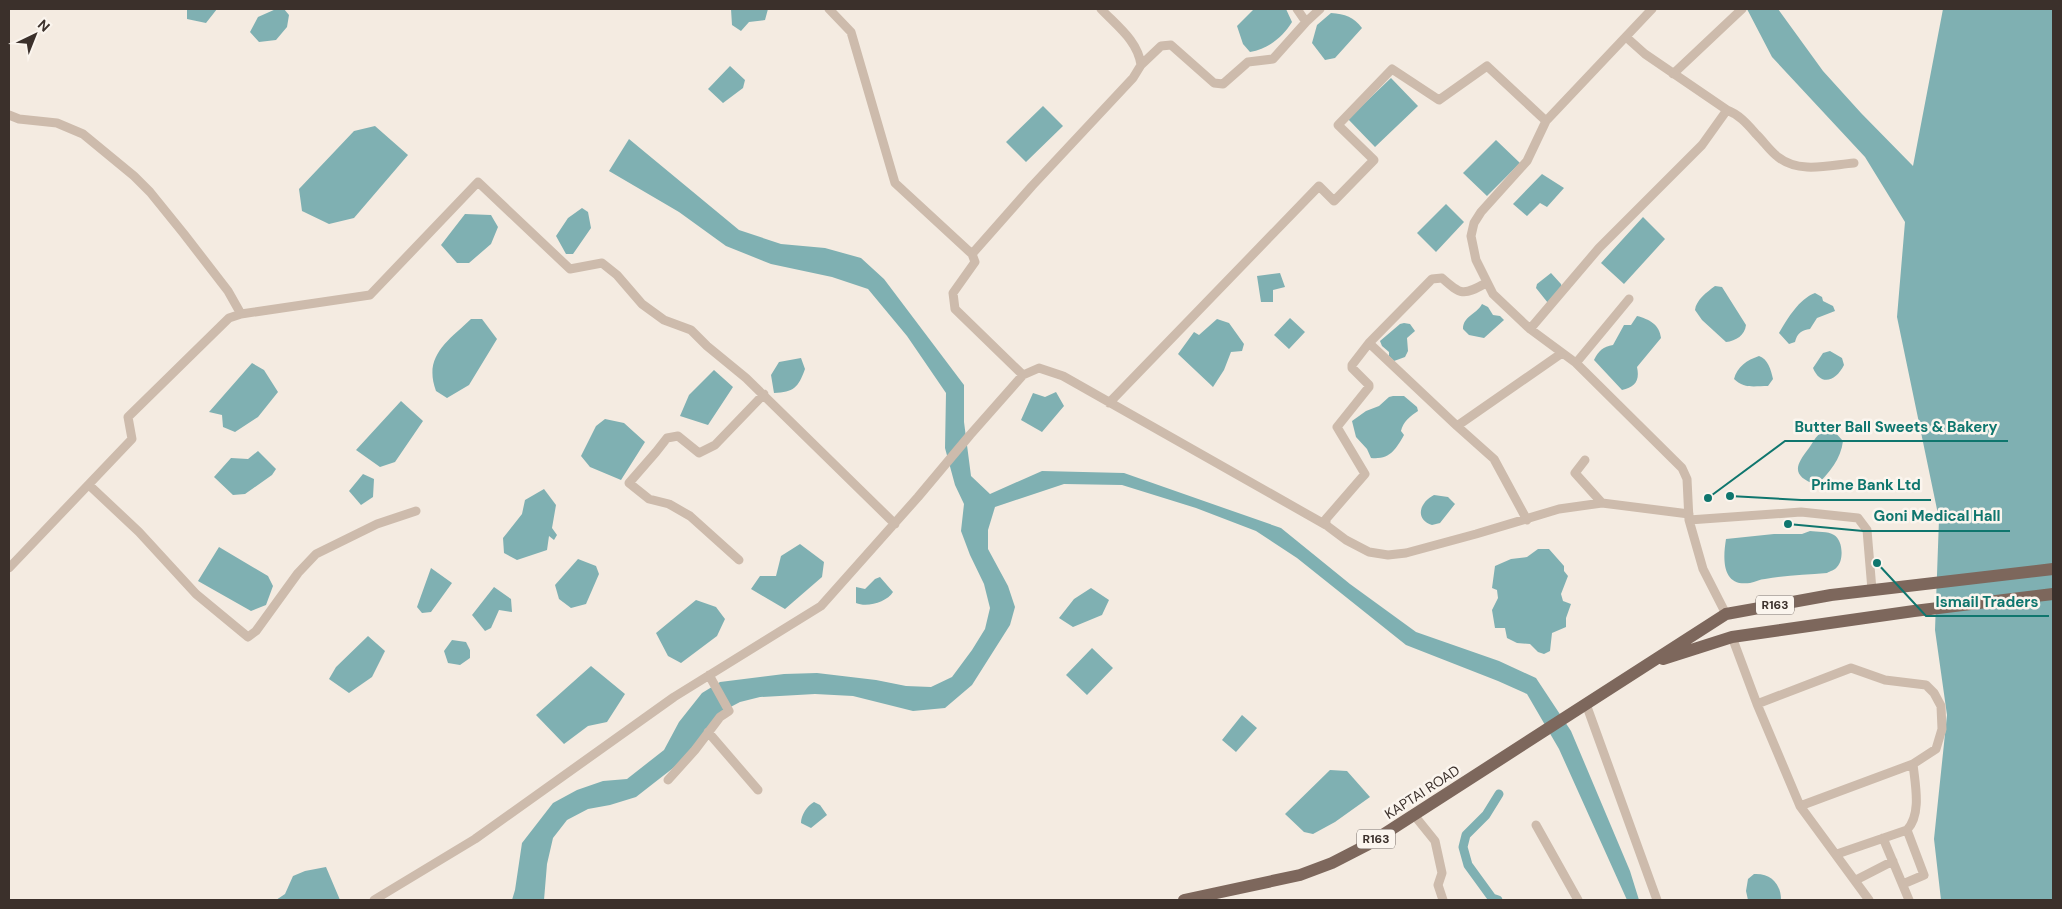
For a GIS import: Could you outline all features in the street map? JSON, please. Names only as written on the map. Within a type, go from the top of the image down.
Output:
[{"type":"main road","name":"R163","points":[[1646,665],[1726,614],[1830,595],[2053,569]]},
{"type":"main road","name":"R163","points":[[1646,665],[1732,637],[1914,611],[2053,594]]},
{"type":"main road","name":"KAPTAI ROAD","points":[[1188,899],[1308,872],[1332,863],[1366,845],[1414,815],[1646,665]]},
{"type":"street","points":[[829,9],[851,32],[895,183],[972,254],[976,262],[953,293],[955,309],[1023,375]]},
{"type":"street","points":[[1101,9],[1129,38],[1140,56],[1141,65]]},
{"type":"street","points":[[1297,9],[1306,22]]},
{"type":"street","points":[[972,254],[1032,186],[1133,78],[1141,65],[1161,46],[1172,45],[1214,83],[1223,84],[1248,62],[1273,59],[1320,9]]},
{"type":"street","points":[[1652,9],[1546,121],[1527,161],[1481,212],[1472,229],[1471,236],[1476,260],[1486,283],[1503,306],[1530,329],[1576,363],[1682,468],[1688,479],[1689,517],[1703,569],[1726,614]]},
{"type":"street","points":[[1673,74],[1742,9]]},
{"type":"street","points":[[1626,37],[1645,54],[1673,74],[1727,110],[1734,112],[1778,157],[1792,164],[1810,167],[1854,163]]},
{"type":"street","points":[[1109,403],[1319,186],[1334,201],[1374,160],[1338,125],[1392,69],[1439,100],[1487,66],[1546,121]]},
{"type":"street","points":[[1530,329],[1599,248],[1702,145],[1727,110]]},
{"type":"street","points":[[9,115],[19,119],[57,122],[83,134],[134,176],[150,192],[190,241],[228,291],[241,314]]},
{"type":"street","points":[[9,568],[132,439],[128,417],[228,318],[241,314],[370,295],[478,182],[570,269],[602,263],[617,275],[642,304],[664,320],[691,330],[764,394],[895,524]]},
{"type":"street","points":[[1326,525],[1326,519],[1364,474],[1337,427],[1369,387],[1352,368],[1352,365],[1369,343],[1432,279],[1442,278],[1458,292],[1468,293],[1486,283]]},
{"type":"street","points":[[1576,363],[1629,299]]},
{"type":"street","points":[[1369,343],[1494,459],[1527,520]]},
{"type":"street","points":[[1457,426],[1562,352]]},
{"type":"street","points":[[374,900],[475,840],[674,697],[711,679],[820,606],[895,524],[970,434],[1023,375],[1039,368],[1063,376],[1326,525],[1346,540],[1369,552],[1388,555],[1406,553],[1527,520],[1560,509],[1602,503],[1689,517],[1801,512],[1858,518],[1867,530],[1872,590]]},
{"type":"street","points":[[738,560],[690,516],[669,504],[649,498],[629,483],[666,438],[678,436],[700,453],[714,446],[764,394]]},
{"type":"street","points":[[1584,460],[1575,473],[1602,503]]},
{"type":"street","points":[[89,485],[139,532],[196,594],[248,636],[256,631],[298,573],[316,554],[377,524],[416,511]]},
{"type":"street","points":[[1732,637],[1757,704],[1800,806],[1869,900]]},
{"type":"street","points":[[1757,704],[1851,668],[1885,680],[1926,685],[1934,693],[1941,706],[1942,729],[1936,749],[1912,764],[1800,806]]},
{"type":"street","points":[[668,780],[720,717],[728,711],[711,679]]},
{"type":"street","points":[[1586,704],[1658,900]]},
{"type":"street","points":[[708,732],[758,790]]},
{"type":"street","points":[[1837,854],[1907,830],[1913,823],[1917,791],[1912,764]]},
{"type":"street","points":[[1414,815],[1435,841],[1442,873],[1438,885],[1443,900]]},
{"type":"street","points":[[1536,825],[1578,900]]},
{"type":"street","points":[[1903,884],[1924,875],[1907,830]]},
{"type":"street","points":[[1883,838],[1909,900]]},
{"type":"street","points":[[1856,880],[1892,861]]},
{"type":"water","points":[[187,9],[217,9],[206,23],[187,19]]},
{"type":"water","points":[[276,9],[284,9],[289,15],[287,27],[276,40],[259,42],[250,32],[258,17]]},
{"type":"water","points":[[731,9],[768,9],[765,20],[749,22],[741,31],[732,25]]},
{"type":"water","points":[[1254,9],[1286,9],[1292,22],[1274,42],[1250,52],[1243,44],[1237,26]]},
{"type":"water","points":[[1747,9],[1778,9],[1823,71],[1913,166],[1943,9],[2053,9],[2053,900],[1941,900],[1934,839],[1947,715],[1935,630],[1939,519],[1897,317],[1905,222],[1865,157],[1772,57]]},
{"type":"water","points":[[1331,13],[1349,17],[1362,28],[1335,58],[1325,60],[1312,43],[1317,25]]},
{"type":"water","points":[[730,66],[745,80],[743,88],[723,103],[708,89]]},
{"type":"water","points":[[1391,78],[1418,106],[1375,147],[1348,119]]},
{"type":"water","points":[[1043,106],[1063,126],[1026,162],[1006,142]]},
{"type":"water","points":[[375,126],[408,155],[354,218],[329,224],[302,211],[299,189],[354,131]]},
{"type":"water","points":[[629,139],[739,230],[781,244],[825,248],[861,258],[884,279],[964,385],[964,422],[971,476],[990,494],[1042,471],[1124,473],[1281,528],[1350,584],[1416,632],[1499,661],[1536,678],[1571,731],[1630,871],[1639,900],[1627,900],[1559,749],[1527,694],[1406,645],[1297,558],[1256,531],[1196,508],[1122,485],[1064,484],[995,507],[988,530],[988,549],[1008,586],[1015,607],[1010,625],[972,685],[945,708],[913,711],[853,696],[815,694],[760,697],[740,702],[723,711],[677,765],[636,797],[588,809],[567,820],[553,838],[547,864],[544,900],[512,900],[522,843],[553,803],[577,790],[603,781],[627,779],[664,750],[679,722],[702,693],[720,682],[784,674],[817,673],[876,680],[906,686],[931,687],[952,677],[985,629],[990,608],[984,584],[961,531],[964,504],[955,485],[945,448],[946,393],[907,336],[868,289],[832,277],[771,264],[726,246],[679,212],[609,171]]},
{"type":"water","points":[[1496,140],[1520,163],[1487,196],[1463,173]]},
{"type":"water","points":[[1542,174],[1564,188],[1547,207],[1540,203],[1527,216],[1513,204]]},
{"type":"water","points":[[1446,204],[1464,222],[1436,252],[1417,233]]},
{"type":"water","points":[[582,208],[588,212],[591,228],[573,254],[566,254],[556,236],[568,218]]},
{"type":"water","points":[[465,214],[491,215],[498,227],[491,244],[469,263],[457,263],[441,245]]},
{"type":"water","points":[[1643,217],[1665,239],[1624,284],[1601,263]]},
{"type":"water","points":[[1280,273],[1285,287],[1273,290],[1273,302],[1261,302],[1257,276]]},
{"type":"water","points":[[1551,273],[1561,284],[1562,288],[1548,303],[1536,288],[1537,284]]},
{"type":"water","points":[[1715,286],[1722,287],[1746,325],[1742,335],[1726,342],[1702,320],[1695,310],[1705,294]]},
{"type":"water","points":[[1815,293],[1822,297],[1823,301],[1833,306],[1835,311],[1817,318],[1810,329],[1800,332],[1795,342],[1789,344],[1779,333],[1799,304]]},
{"type":"water","points":[[1482,304],[1488,307],[1493,315],[1500,316],[1504,320],[1484,338],[1469,335],[1463,329],[1467,318]]},
{"type":"water","points":[[1637,316],[1653,323],[1659,330],[1661,338],[1637,367],[1638,376],[1636,383],[1622,390],[1594,360],[1602,350],[1613,345],[1624,325],[1631,325]]},
{"type":"water","points":[[1290,318],[1305,332],[1289,349],[1274,335]]},
{"type":"water","points":[[471,319],[482,319],[497,339],[469,385],[447,398],[436,391],[433,379],[435,359],[446,342]]},
{"type":"water","points":[[1217,319],[1229,323],[1244,344],[1242,351],[1231,352],[1224,370],[1213,387],[1178,354],[1194,332],[1199,335]]},
{"type":"water","points":[[1400,324],[1410,324],[1415,331],[1407,338],[1408,351],[1405,357],[1394,361],[1380,341]]},
{"type":"water","points":[[1830,351],[1842,358],[1844,365],[1841,371],[1833,378],[1824,380],[1816,374],[1813,368],[1823,353]]},
{"type":"water","points":[[1759,356],[1769,365],[1773,379],[1768,386],[1745,386],[1734,379],[1737,371],[1743,364]]},
{"type":"water","points":[[801,358],[805,369],[797,385],[786,392],[774,393],[771,375],[779,362]]},
{"type":"water","points":[[252,363],[264,370],[278,392],[258,417],[235,432],[223,427],[222,415],[209,412]]},
{"type":"water","points":[[714,370],[733,387],[708,425],[680,416],[689,395]]},
{"type":"water","points":[[1056,392],[1064,406],[1042,432],[1021,420],[1033,393],[1045,397]]},
{"type":"water","points":[[1393,396],[1404,396],[1417,407],[1418,411],[1403,425],[1401,431],[1404,435],[1392,452],[1383,457],[1371,458],[1367,449],[1356,437],[1352,421]]},
{"type":"water","points":[[401,401],[423,421],[395,462],[380,467],[356,450]]},
{"type":"water","points":[[605,419],[624,423],[645,442],[621,480],[590,467],[581,456],[596,426]]},
{"type":"water","points":[[1832,429],[1843,441],[1842,448],[1834,465],[1817,485],[1803,478],[1798,470],[1798,466],[1818,436],[1823,431]]},
{"type":"water","points":[[258,451],[276,469],[272,475],[245,494],[233,495],[214,477],[231,458],[248,459]]},
{"type":"water","points":[[363,474],[374,479],[373,497],[361,505],[349,491]]},
{"type":"water","points":[[544,489],[556,505],[552,528],[557,535],[554,540],[549,536],[547,550],[517,560],[504,553],[503,538],[522,514],[525,500]]},
{"type":"water","points":[[1434,495],[1448,497],[1455,504],[1440,523],[1432,525],[1423,519],[1421,510],[1425,502]]},
{"type":"water","points":[[1810,531],[1829,533],[1834,535],[1839,541],[1842,555],[1835,569],[1827,573],[1761,579],[1750,583],[1741,583],[1729,576],[1726,570],[1724,554],[1726,539],[1774,534],[1802,534]]},
{"type":"water","points":[[800,544],[824,562],[822,577],[785,609],[751,589],[760,576],[776,576],[781,556]]},
{"type":"water","points":[[219,547],[268,576],[273,586],[266,605],[251,611],[198,581]]},
{"type":"water","points":[[1538,549],[1549,549],[1564,566],[1564,571],[1568,576],[1561,594],[1563,601],[1571,604],[1566,618],[1566,627],[1552,633],[1550,651],[1544,654],[1538,652],[1530,644],[1517,643],[1507,638],[1505,628],[1495,628],[1492,610],[1498,598],[1497,590],[1492,588],[1495,566],[1511,559],[1527,557]]},
{"type":"water","points":[[578,559],[596,566],[599,574],[586,604],[571,608],[559,599],[555,585]]},
{"type":"water","points":[[431,568],[452,583],[431,612],[422,613],[417,607]]},
{"type":"water","points":[[880,577],[893,592],[890,596],[882,601],[871,604],[856,603],[856,587],[865,589],[875,579]]},
{"type":"water","points":[[494,587],[511,599],[512,612],[499,610],[491,628],[485,631],[472,615]]},
{"type":"water","points":[[1091,588],[1109,600],[1102,615],[1073,627],[1059,618],[1074,599]]},
{"type":"water","points":[[696,600],[716,607],[725,619],[717,636],[681,663],[668,656],[656,633]]},
{"type":"water","points":[[368,636],[385,651],[372,677],[349,693],[329,679],[336,667]]},
{"type":"water","points":[[452,640],[466,642],[470,650],[470,658],[460,665],[448,663],[444,651]]},
{"type":"water","points":[[1092,648],[1113,668],[1087,695],[1066,675]]},
{"type":"water","points":[[591,666],[625,694],[607,722],[588,726],[564,744],[536,715]]},
{"type":"water","points":[[1242,715],[1257,728],[1236,752],[1222,740]]},
{"type":"water","points":[[1330,770],[1347,771],[1370,797],[1335,822],[1313,834],[1304,832],[1285,814]]},
{"type":"water","points":[[814,802],[820,805],[827,815],[811,828],[801,823],[801,820],[805,811]]},
{"type":"water","points":[[326,867],[340,900],[276,900],[285,894],[293,876],[305,871]]},
{"type":"water","points":[[1754,874],[1765,875],[1774,881],[1781,894],[1781,900],[1748,900],[1746,891],[1748,879]]},
{"type":"waterway","points":[[1498,900],[1492,898],[1468,865],[1463,847],[1466,835],[1486,815],[1499,794]]},
{"type":"place","name":"Prime Bank Ltd","points":[[1730,496]]},
{"type":"place","name":"Butter Ball Sweets & Bakery","points":[[1708,498]]},
{"type":"place","name":"Goni Medical Hall","points":[[1788,524]]},
{"type":"place","name":"Ismail Traders","points":[[1877,563]]}]
